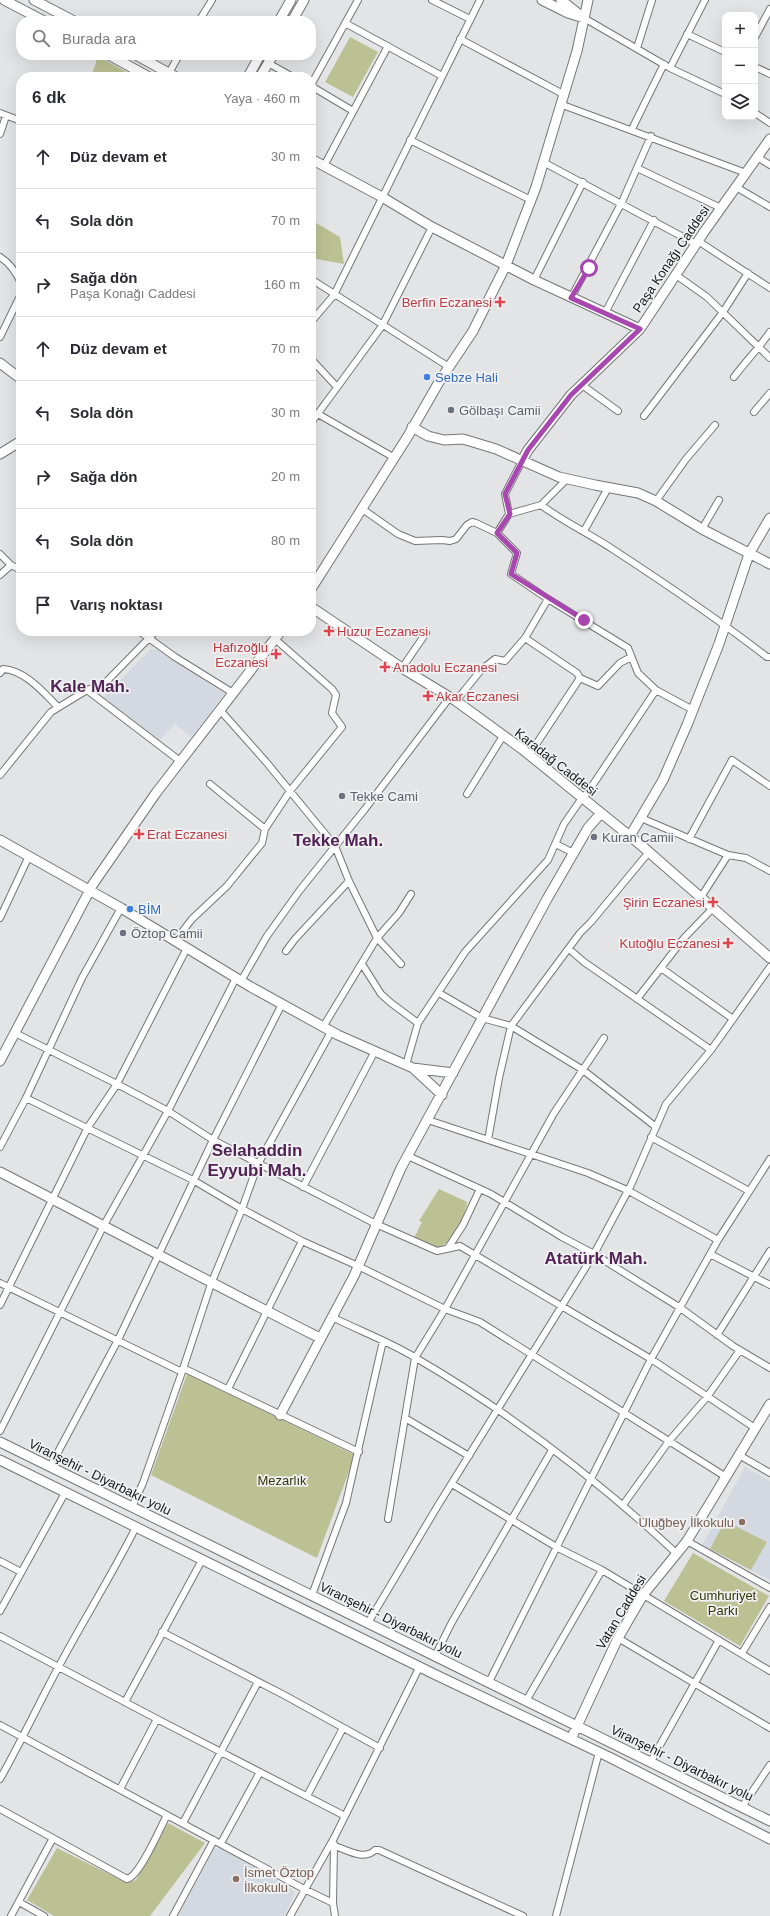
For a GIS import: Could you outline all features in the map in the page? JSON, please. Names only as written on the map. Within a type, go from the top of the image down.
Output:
[{"type":"street","points":[[4,0],[34,16]]},
{"type":"street","points":[[34,0],[64,16]]},
{"type":"street","points":[[202,16],[212,0]]},
{"type":"street","points":[[282,16],[291,0]]},
{"type":"street","points":[[295,16],[304,0]]},
{"type":"street","points":[[316,77],[358,0]]},
{"type":"street","points":[[432,0],[470,19]]},
{"type":"street","points":[[316,316],[334,295],[480,0]]},
{"type":"street","points":[[542,0],[568,13],[584,18]]},
{"type":"street","points":[[561,0],[584,18],[670,68],[722,93]]},
{"type":"street","points":[[316,581],[473,331],[506,265],[531,200],[543,162],[577,51],[588,0]]},
{"type":"street","points":[[637,48],[652,0]]},
{"type":"street","points":[[670,68],[705,0]]},
{"type":"street","points":[[758,32],[770,10]]},
{"type":"street","points":[[345,23],[442,76]]},
{"type":"street","points":[[687,34],[722,51]]},
{"type":"street","points":[[460,39],[563,94]]},
{"type":"street","points":[[324,166],[388,46]]},
{"type":"street","points":[[118,60],[141,72]]},
{"type":"street","points":[[145,60],[167,72]]},
{"type":"street","points":[[174,72],[178,60]]},
{"type":"street","points":[[251,72],[257,60]]},
{"type":"street","points":[[263,72],[270,60]]},
{"type":"street","points":[[268,64],[283,72]]},
{"type":"street","points":[[632,129],[664,64]]},
{"type":"street","points":[[758,68],[770,74]]},
{"type":"street","points":[[316,89],[353,112]]},
{"type":"street","points":[[560,104],[632,129],[746,172]]},
{"type":"street","points":[[0,134],[3,115],[16,119]]},
{"type":"street","points":[[758,115],[770,123]]},
{"type":"street","points":[[571,298],[622,202],[651,136]]},
{"type":"street","name":"Paşa Konağı Caddesi","points":[[523,459],[528,450],[566,401],[640,329],[697,242],[770,139]]},
{"type":"street","points":[[410,140],[531,200]]},
{"type":"street","points":[[758,157],[770,165]]},
{"type":"street","points":[[316,162],[382,197],[432,227],[534,280],[640,329]]},
{"type":"street","points":[[543,162],[697,242],[770,288]]},
{"type":"street","points":[[637,168],[721,208]]},
{"type":"street","points":[[534,280],[583,182]]},
{"type":"street","points":[[736,187],[770,207]]},
{"type":"street","points":[[605,312],[654,220]]},
{"type":"street","points":[[316,417],[382,326],[432,227]]},
{"type":"street","points":[[0,257],[5,260],[16,273]]},
{"type":"street","points":[[644,416],[723,312],[748,273]]},
{"type":"street","points":[[676,275],[707,297],[770,358]]},
{"type":"street","points":[[316,282],[382,326],[449,367]]},
{"type":"street","points":[[0,337],[16,304]]},
{"type":"street","points":[[734,377],[751,354],[760,347],[770,332]]},
{"type":"street","points":[[0,363],[16,375]]},
{"type":"street","points":[[316,364],[337,387]]},
{"type":"street","points":[[582,385],[618,411]]},
{"type":"street","points":[[754,412],[770,393]]},
{"type":"street","points":[[318,414],[393,457]]},
{"type":"street","points":[[656,501],[686,459],[715,425]]},
{"type":"street","points":[[412,427],[428,436],[444,440],[464,439],[523,459],[567,478],[608,488],[638,493],[656,501],[702,529],[749,554],[770,563]]},
{"type":"street","points":[[0,454],[16,444]]},
{"type":"street","points":[[510,514],[505,494],[523,459]]},
{"type":"street","points":[[497,533],[510,514],[541,505],[567,478]]},
{"type":"street","points":[[584,531],[608,488]]},
{"type":"street","points":[[702,529],[719,500]]},
{"type":"street","points":[[541,505],[561,519],[584,531],[726,625],[767,657],[770,657]]},
{"type":"street","points":[[361,508],[398,534],[415,541],[450,541],[456,539],[467,525],[472,522],[497,533],[517,553],[511,574],[548,599],[628,648],[638,673],[656,690],[693,710]]},
{"type":"street","points":[[630,836],[663,780],[693,710],[726,625],[749,554],[770,518]]},
{"type":"street","points":[[0,554],[11,565],[16,568]]},
{"type":"street","points":[[0,575],[11,565]]},
{"type":"street","points":[[0,1431],[104,1225],[239,980],[267,936],[300,890],[453,699],[481,670],[494,659],[505,661],[525,638],[548,599]]},
{"type":"street","name":"Karadağ Caddesi","points":[[316,609],[402,668],[453,699],[529,755],[649,852],[770,958]]},
{"type":"street","points":[[402,668],[426,634]]},
{"type":"street","points":[[144,636],[233,693]]},
{"type":"street","points":[[0,775],[52,712],[88,690],[104,684],[152,636]]},
{"type":"street","points":[[0,1061],[90,891],[156,793],[277,636]]},
{"type":"street","points":[[525,638],[577,673],[580,678],[598,686],[620,663],[631,657]]},
{"type":"street","points":[[176,941],[192,919],[227,886],[262,844],[265,829],[290,791],[342,727],[332,713],[336,695],[275,639]]},
{"type":"street","points":[[0,673],[3,669],[8,669],[28,678],[58,707]]},
{"type":"street","points":[[529,755],[580,678]]},
{"type":"street","points":[[88,690],[180,761]]},
{"type":"street","points":[[410,1066],[418,1023],[465,952],[524,886],[537,874],[548,860],[564,824],[588,792],[656,690]]},
{"type":"street","points":[[220,710],[335,846],[349,881],[377,938],[401,964]]},
{"type":"street","points":[[467,794],[503,736]]},
{"type":"street","points":[[689,839],[732,760],[770,786]]},
{"type":"street","points":[[210,784],[265,829]]},
{"type":"street","points":[[280,1415],[358,1266],[408,1156],[573,853],[588,828],[600,813]]},
{"type":"street","points":[[640,818],[728,855],[746,858],[770,871]]},
{"type":"street","points":[[0,840],[121,908],[239,980],[327,1029],[410,1066],[453,1073]]},
{"type":"street","points":[[556,844],[573,853]]},
{"type":"street","points":[[488,1140],[510,1026],[546,977],[649,852]]},
{"type":"street","points":[[701,897],[728,855]]},
{"type":"street","points":[[0,918],[29,856]]},
{"type":"street","points":[[286,951],[295,939],[349,881]]},
{"type":"street","points":[[132,1507],[143,1483],[183,1370],[211,1284],[242,1209],[258,1164],[362,964],[377,938],[399,913],[411,894]]},
{"type":"street","points":[[0,1147],[26,1098],[82,978],[121,908]]},
{"type":"street","points":[[637,999],[684,938],[713,908]]},
{"type":"street","points":[[0,1306],[51,1198],[88,1127],[117,1084],[187,948]]},
{"type":"street","points":[[569,949],[637,999],[711,1050]]},
{"type":"street","points":[[362,964],[381,994],[390,1003],[418,1023]]},
{"type":"street","points":[[368,1623],[594,1254],[628,1190],[666,1104],[711,1050],[770,967]]},
{"type":"street","points":[[661,968],[733,1019]]},
{"type":"street","points":[[439,993],[482,1018],[510,1026],[582,1070],[656,1127]]},
{"type":"street","points":[[50,1467],[118,1340],[193,1180],[282,1004]]},
{"type":"street","points":[[15,1032],[168,1111],[213,1140],[258,1164],[376,1224],[437,1251],[460,1246],[651,1359],[755,1428]]},
{"type":"street","points":[[388,1519],[415,1358],[444,1310],[554,1113],[604,1038]]},
{"type":"street","points":[[302,1187],[375,1051]]},
{"type":"street","points":[[410,1066],[442,1095]]},
{"type":"street","points":[[26,1098],[88,1127],[193,1180],[242,1209],[302,1241],[358,1266],[444,1310],[480,1322],[531,1356],[726,1477]]},
{"type":"street","points":[[428,1120],[588,1173],[628,1190],[718,1240]]},
{"type":"street","points":[[651,1137],[749,1190]]},
{"type":"street","points":[[408,1156],[480,1189],[562,1238],[594,1254],[679,1307],[717,1335],[770,1368]]},
{"type":"street","points":[[489,1682],[558,1548],[651,1359],[718,1240],[770,1159]]},
{"type":"street","points":[[0,1172],[159,1254],[211,1284],[320,1338]]},
{"type":"street","points":[[448,1248],[463,1225],[480,1189]]},
{"type":"street","points":[[228,1389],[302,1241]]},
{"type":"street","points":[[717,1335],[770,1251]]},
{"type":"street","points":[[710,1254],[770,1285]]},
{"type":"street","points":[[0,1283],[118,1340],[228,1389],[359,1452]]},
{"type":"street","points":[[332,1317],[415,1358],[498,1409],[591,1479],[623,1505],[676,1553]]},
{"type":"street","points":[[312,1595],[346,1503],[359,1452],[383,1341]]},
{"type":"street","points":[[623,1505],[669,1441],[707,1397],[740,1350]]},
{"type":"street","name":"Vatan Caddesi","points":[[571,1739],[618,1638],[643,1595],[687,1541],[770,1404]]},
{"type":"street","points":[[405,1418],[469,1456]]},
{"type":"street","name":"Viranşehir - Diyarbakır yolu","points":[[0,1442],[770,1821]]},
{"type":"street","points":[[435,1656],[452,1622],[552,1450]]},
{"type":"street","points":[[739,1455],[770,1473]]},
{"type":"street","name":"Viranşehir - Diyarbakır yolu","points":[[0,1460],[202,1560],[599,1752],[770,1839]]},
{"type":"street","points":[[452,1484],[558,1548],[602,1570],[770,1671]]},
{"type":"street","points":[[0,1611],[65,1493]]},
{"type":"street","points":[[0,1779],[24,1738],[58,1667],[119,1560],[136,1527]]},
{"type":"street","points":[[687,1541],[770,1588]]},
{"type":"street","points":[[125,1702],[202,1560]]},
{"type":"street","points":[[0,1561],[22,1572]]},
{"type":"street","points":[[526,1701],[602,1570]]},
{"type":"street","points":[[742,1653],[770,1607]]},
{"type":"street","points":[[162,1632],[380,1748]]},
{"type":"street","points":[[0,1636],[346,1816]]},
{"type":"street","points":[[618,1638],[770,1728]]},
{"type":"street","points":[[650,1763],[719,1640]]},
{"type":"street","points":[[290,1916],[346,1816],[420,1666]]},
{"type":"street","points":[[183,1823],[258,1682]]},
{"type":"street","points":[[120,1789],[157,1719]]},
{"type":"street","points":[[0,1725],[304,1889],[333,1903]]},
{"type":"street","points":[[307,1796],[343,1728]]},
{"type":"street","points":[[556,1916],[599,1752]]},
{"type":"street","points":[[742,1808],[770,1765]]},
{"type":"street","points":[[221,1843],[260,1772]]},
{"type":"street","points":[[0,1809],[127,1879],[131,1878],[141,1865],[167,1815]]},
{"type":"street","points":[[11,1916],[53,1838]]},
{"type":"street","points":[[334,1838],[333,1903],[335,1916]]},
{"type":"street","points":[[173,1916],[214,1840]]},
{"type":"street","points":[[335,1846],[365,1856],[370,1855],[375,1850],[379,1850],[523,1916]]},
{"type":"street","points":[[19,1902],[44,1916]]},
{"type":"shaded area","points":[[151,649],[157,650],[225,694],[191,737],[175,724],[160,740],[103,698]]},
{"type":"shaded area","name":"Uluğbey İlkokulu","points":[[745,1467],[770,1481],[770,1580],[702,1545]]},
{"type":"shaded area","name":"İsmet Öztop İlkokulu","points":[[220,1848],[293,1890],[295,1894],[284,1916],[178,1916],[214,1850]]},
{"type":"green space","points":[[350,37],[378,52],[353,97],[325,82]]},
{"type":"green space","points":[[97,60],[105,60],[126,72],[93,72]]},
{"type":"green space","points":[[316,223],[340,237],[344,264],[316,259]]},
{"type":"green space","points":[[439,1189],[467,1202],[467,1204],[458,1229],[450,1240],[439,1248],[414,1238],[422,1222],[419,1221]]},
{"type":"green space","name":"Mezarlık","points":[[187,1374],[355,1455],[317,1558],[151,1475]]},
{"type":"green space","points":[[725,1521],[767,1542],[751,1570],[710,1549]]},
{"type":"green space","name":"Cumhuriyet Parkı","points":[[693,1553],[769,1596],[740,1646],[664,1601]]},
{"type":"green space","points":[[168,1823],[205,1843],[150,1916],[54,1916],[27,1900],[57,1848],[127,1883],[136,1880]]},
{"type":"place","name":"Berfin Eczanesi","points":[[500,302]]},
{"type":"place","name":"Sebze Hali","points":[[427,377]]},
{"type":"place","name":"Gölbaşı Camii","points":[[451,410]]},
{"type":"place","name":"Huzur Eczanesi","points":[[329,631]]},
{"type":"place","name":"Hafızoğlu Eczanesi","points":[[276,654]]},
{"type":"place","name":"Anadolu Eczanesi","points":[[385,667]]},
{"type":"place","name":"Akar Eczanesi","points":[[428,696]]},
{"type":"place","name":"Tekke Cami","points":[[342,796]]},
{"type":"place","name":"Erat Eczanesi","points":[[139,834]]},
{"type":"place","name":"Kuran Camii","points":[[594,837]]},
{"type":"place","name":"Şirin Eczanesi","points":[[713,902]]},
{"type":"place","name":"BİM","points":[[130,909]]},
{"type":"place","name":"Öztop Camii","points":[[123,933]]},
{"type":"place","name":"Kutoğlu Eczanesi","points":[[728,943]]},
{"type":"place","name":"Uluğbey İlkokulu","points":[[742,1522]]},
{"type":"place","name":"İsmet Öztop İlkokulu","points":[[236,1879]]},
{"type":"district","name":"Kale Mah.","points":[[90,686]]},
{"type":"district","name":"Tekke Mah.","points":[[338,840]]},
{"type":"district","name":"Selahaddin Eyyubi Mah.","points":[[257,1160]]},
{"type":"district","name":"Atatürk Mah.","points":[[596,1258]]},
{"type":"route","points":[[584,620],[548,599],[511,574],[517,553],[497,533],[510,514],[505,494],[528,450],[571,395],[640,329],[571,298],[589,268]]}]
